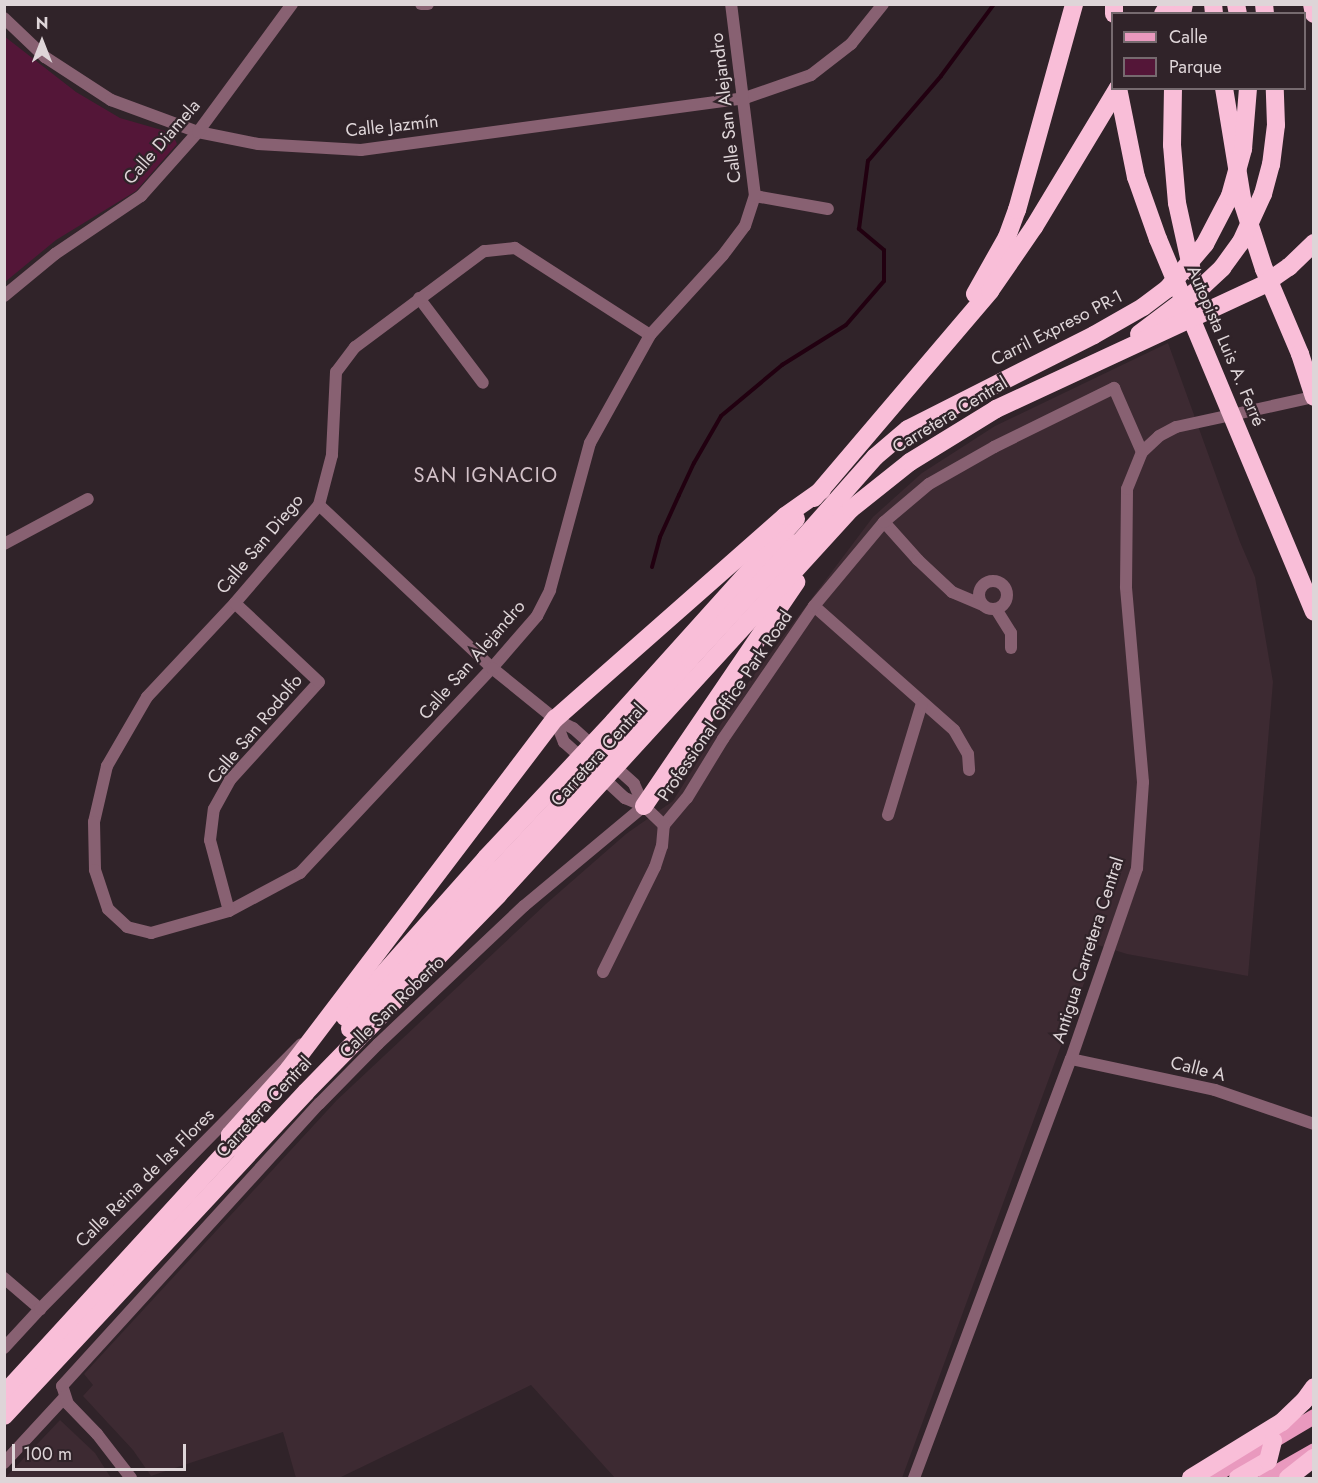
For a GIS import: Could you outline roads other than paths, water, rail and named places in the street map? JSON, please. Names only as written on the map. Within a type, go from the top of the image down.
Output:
[{"type":"highway","points":[[951,335],[1007,237],[1017,210],[1074,4]]},
{"type":"highway","points":[[1312,4],[1314,14]]},
{"type":"highway","name":"Carretera Central","points":[[4,1394],[230,1148],[486,858],[569,794],[630,731],[822,490],[990,291],[1034,227],[1117,90]]},
{"type":"highway","name":"Autopista Luis A. Ferré","points":[[1118,90],[1136,177],[1158,239],[1314,612]]},
{"type":"highway","points":[[1173,90],[1172,145],[1177,203],[1224,393]]},
{"type":"highway","points":[[1224,90],[1243,204],[1264,269],[1300,354],[1314,397]]},
{"type":"highway","name":"Carril Expreso PR-1","points":[[630,731],[875,457],[908,429],[1125,316],[1167,289],[1205,244],[1230,196],[1243,149],[1248,90]]},
{"type":"highway","points":[[1140,337],[1204,285],[1234,253],[1263,194],[1274,150],[1275,90]]},
{"type":"highway","name":"Carretera Central","points":[[4,1416],[306,1092],[569,794],[834,527],[878,486],[910,462],[996,409],[1140,337],[1263,285],[1289,267],[1314,243]]},
{"type":"highway","points":[[230,1148],[230,1135],[314,1036],[555,719],[785,516],[822,490]]},
{"type":"highway","points":[[644,806],[834,527]]},
{"type":"highway","points":[[1191,1479],[1282,1422],[1304,1401],[1314,1387]]},
{"type":"highway","points":[[1238,1479],[1268,1461],[1273,1441]]},
{"type":"highway","points":[[1288,1479],[1314,1458]]},
{"type":"main road","points":[[1209,1479],[1314,1416]]},
{"type":"main road","points":[[1265,1479],[1314,1450]]},
{"type":"street","name":"Calle Diamela","points":[[4,296],[55,254],[141,196],[198,132],[292,4]]},
{"type":"street","points":[[421,4],[428,4]]},
{"type":"street","name":"Calle San Alejandro","points":[[229,911],[300,873],[492,668],[537,616],[550,590],[590,443],[650,335],[723,255],[745,226],[755,196],[745,98],[731,4]]},
{"type":"street","name":"Calle Jazmín","points":[[4,18],[45,57],[111,100],[198,132],[258,144],[361,150],[745,98],[811,75],[851,44],[883,4]]},
{"type":"street","points":[[755,196],[828,209]]},
{"type":"street","name":"Calle San Diego","points":[[229,911],[152,933],[127,927],[108,909],[95,870],[94,822],[107,765],[147,698],[235,603],[319,505],[332,455],[336,372],[354,347],[484,251],[515,249],[650,335]]},
{"type":"street","points":[[419,298],[483,383]]},
{"type":"street","name":"Professional Office Park Road","points":[[664,825],[687,798],[723,739],[814,606],[884,522],[928,484],[994,447],[1114,388],[1142,452]]},
{"type":"street","name":"Antigua Carretera Central","points":[[914,1479],[1071,1059],[1137,868],[1143,782],[1126,587],[1126,489],[1142,452],[1160,436],[1176,427],[1314,397]]},
{"type":"street","points":[[4,544],[88,499]]},
{"type":"street","points":[[319,505],[492,668],[555,719],[573,728],[634,784],[644,806],[664,825],[662,846],[655,867],[603,972]]},
{"type":"street","points":[[884,522],[918,560],[952,592],[996,609],[1011,633],[1011,648]]},
{"type":"street","points":[[983,605],[979,597],[981,587],[989,581],[998,581],[1006,588],[1008,597],[1004,605],[996,609]]},
{"type":"street","name":"Calle San Rodolfo","points":[[229,911],[210,840],[213,809],[230,780],[319,681],[235,603]]},
{"type":"street","name":"Professional Office Park Road","points":[[814,606],[954,730],[968,754],[969,770]]},
{"type":"street","points":[[888,815],[922,703]]},
{"type":"street","name":"Calle San Roberto","points":[[4,1463],[63,1392],[319,1104],[386,1036],[524,906],[644,806]]},
{"type":"street","name":"Calle Reina de las Flores","points":[[4,1348],[225,1124],[294,1048],[314,1036]]},
{"type":"street","name":"Calle A","points":[[1071,1059],[1215,1090],[1314,1124]]},
{"type":"street","points":[[4,1278],[40,1309]]},
{"type":"street","points":[[63,1392],[116,1457],[130,1479]]},
{"type":"waterway","points":[[652,567],[660,537],[679,495],[721,416],[782,365],[846,325],[884,281],[884,250],[859,229],[868,161],[941,76],[994,4]]},
{"type":"district","name":"SAN IGNACIO","points":[[486,475]]}]
